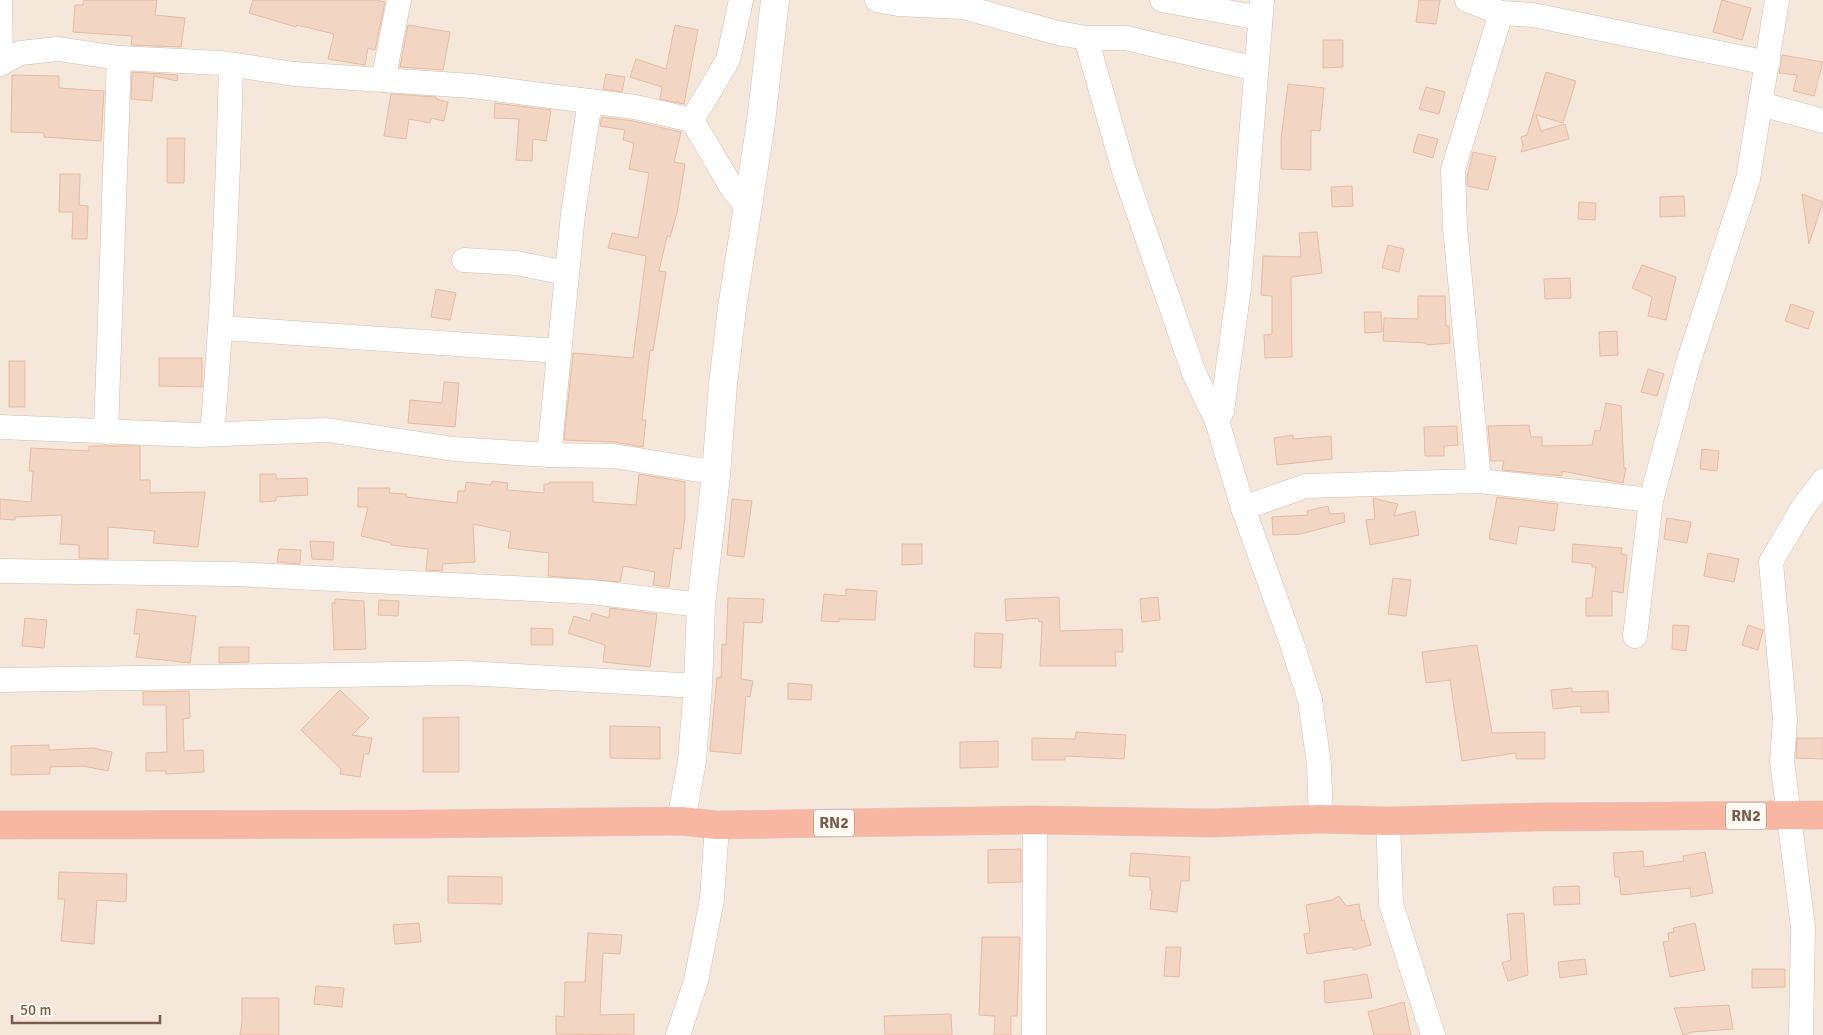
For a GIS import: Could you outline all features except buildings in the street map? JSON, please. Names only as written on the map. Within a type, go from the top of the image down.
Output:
[{"type":"highway","name":"RN2","points":[[0,825],[429,824],[681,821],[717,825],[1035,820],[1212,823],[1321,819],[1388,821],[1539,817],[1823,815]]},
{"type":"street","points":[[0,0],[0,64],[20,53],[58,49],[119,58],[231,64],[294,74],[472,86],[635,107],[692,120],[732,188],[748,207]]},
{"type":"street","points":[[383,80],[399,0]]},
{"type":"street","points":[[692,120],[728,60],[741,0]]},
{"type":"street","points":[[681,821],[692,761],[698,686],[701,605],[717,473],[723,384],[761,122],[775,0]]},
{"type":"street","points":[[877,0],[898,4],[963,7],[1058,33],[1086,38],[1126,38],[1256,69]]},
{"type":"street","points":[[1162,0],[1261,9],[1239,288],[1223,402],[1217,420]]},
{"type":"street","points":[[1467,0],[1501,13],[1533,16],[1768,63]]},
{"type":"street","points":[[1636,636],[1651,500],[1688,363],[1748,179],[1777,0]]},
{"type":"street","points":[[1479,481],[1455,228],[1453,170],[1501,13]]},
{"type":"street","points":[[1086,38],[1127,181],[1194,373],[1217,420],[1242,508],[1292,644],[1310,700],[1319,765],[1321,819]]},
{"type":"street","points":[[106,432],[119,58]]},
{"type":"street","points":[[212,434],[222,328],[231,64]]},
{"type":"street","points":[[549,456],[566,273],[590,101]]},
{"type":"street","points":[[1761,104],[1823,121]]},
{"type":"street","points":[[464,260],[516,263],[566,273]]},
{"type":"street","points":[[222,328],[558,351]]},
{"type":"street","points":[[0,427],[212,434],[327,430],[454,449],[549,456],[614,456],[717,473]]},
{"type":"street","points":[[1242,508],[1306,486],[1479,481],[1651,500]]},
{"type":"street","points":[[1800,1035],[1803,927],[1782,761],[1785,720],[1771,562],[1821,487]]},
{"type":"street","points":[[0,570],[234,574],[591,592],[701,605]]},
{"type":"street","points":[[0,680],[465,673],[698,686]]},
{"type":"street","points":[[1034,1035],[1035,820]]},
{"type":"street","points":[[1388,821],[1391,904],[1433,1035]]},
{"type":"street","points":[[678,1035],[696,981],[712,899],[717,825]]},
{"type":"shaded area","points":[[0,0],[1823,0],[1823,1035],[0,1035]]}]
